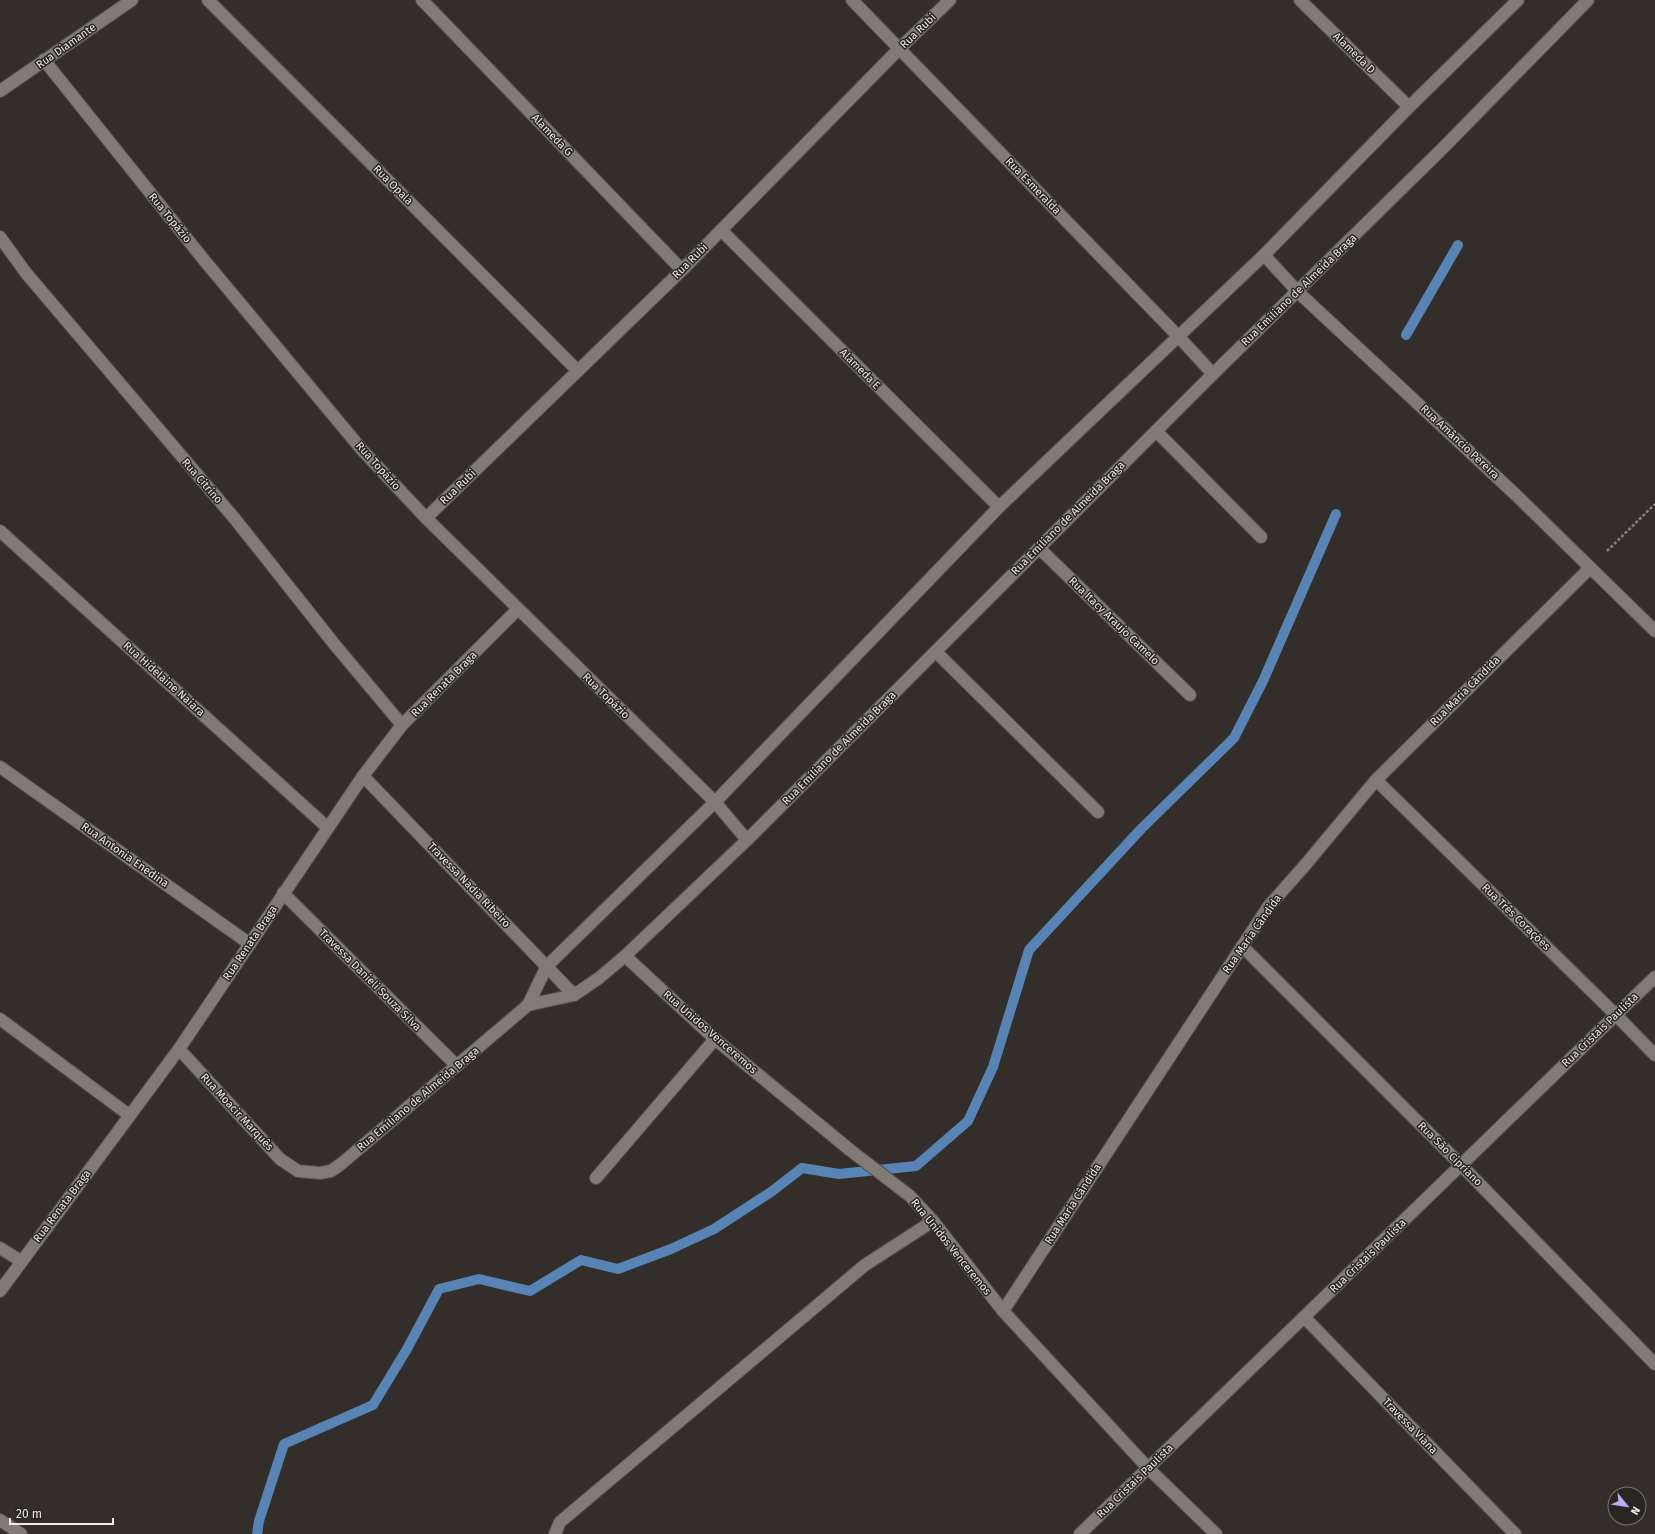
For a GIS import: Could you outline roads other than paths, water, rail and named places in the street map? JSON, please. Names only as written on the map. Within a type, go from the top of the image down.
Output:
[{"type":"street","name":"Rua Diamante","points":[[0,91],[132,0]]},
{"type":"street","name":"Rua Opala","points":[[208,0],[578,371]]},
{"type":"street","name":"Alameda G","points":[[422,0],[682,270]]},
{"type":"street","name":"Rua Esmeralda","points":[[852,0],[1178,335],[1213,374]]},
{"type":"street","name":"Rua Rubi","points":[[426,518],[682,270],[899,49],[950,0]]},
{"type":"street","name":"Alameda D","points":[[1300,0],[1409,107]]},
{"type":"street","name":"Rua Emíliano de Almeida Braga","points":[[298,1171],[320,1173],[331,1171],[341,1164],[528,1006],[547,966],[715,802],[999,507],[1178,335],[1264,255],[1409,107],[1518,0]]},
{"type":"street","name":"Rua Emíliano de Almeida Braga","points":[[528,1006],[574,995],[599,978],[625,956],[747,840],[1213,374],[1444,148],[1588,0]]},
{"type":"street","name":"Rua Topázio","points":[[44,60],[108,142],[363,451],[426,518],[715,802],[747,840]]},
{"type":"street","name":"Alameda E","points":[[721,230],[999,507]]},
{"type":"street","name":"Rua Citrino","points":[[0,237],[26,273],[235,519],[335,645],[402,725]]},
{"type":"street","name":"Rua Amâncio Pereira","points":[[1264,255],[1298,292],[1510,489],[1655,631]]},
{"type":"street","points":[[1156,431],[1261,538]]},
{"type":"street","name":"Rua Hidelaine Naiara","points":[[0,531],[328,828]]},
{"type":"street","name":"Rua Itacy Araujo Camelo","points":[[1039,548],[1190,695]]},
{"type":"street","name":"Rua Maria Cândida","points":[[1003,1311],[1268,907],[1376,780],[1590,568]]},
{"type":"street","name":"Rua Renata Braga","points":[[0,1291],[179,1049],[363,776],[402,725],[518,609]]},
{"type":"street","points":[[936,652],[1098,812]]},
{"type":"street","name":"Rua Antonia Enedina","points":[[0,767],[250,944]]},
{"type":"street","name":"Travessa Nadia Ribeiro","points":[[363,776],[574,995]]},
{"type":"street","name":"Rua Três Corações","points":[[1376,780],[1655,1055]]},
{"type":"street","name":"Travessa Danieli Souza Silva","points":[[283,894],[457,1066]]},
{"type":"street","name":"Rua São Cipriano","points":[[1242,946],[1462,1165],[1655,1364]]},
{"type":"street","name":"Rua Unidos Venceremos","points":[[625,956],[715,1039],[850,1150],[910,1196],[933,1221],[1003,1311],[1148,1468],[1216,1534]]},
{"type":"street","name":"Rua Cristais Paulista","points":[[1080,1534],[1655,977]]},
{"type":"street","points":[[0,1019],[129,1116]]},
{"type":"street","points":[[596,1178],[715,1039]]},
{"type":"street","name":"Rua Moacir Marquês","points":[[179,1049],[280,1159],[298,1171]]},
{"type":"street","points":[[555,1534],[560,1522],[865,1265],[933,1221]]},
{"type":"street","points":[[0,1248],[21,1262]]},
{"type":"street","name":"Travessa Viana","points":[[1304,1317],[1515,1534]]},
{"type":"street","points":[[0,1520],[21,1534]]},
{"type":"waterway","points":[[1406,335],[1458,245]]},
{"type":"waterway","points":[[257,1534],[259,1521],[284,1444],[373,1405],[407,1349],[439,1289],[479,1279],[530,1291],[581,1260],[618,1269],[671,1249],[714,1229],[771,1192],[802,1168],[839,1174],[916,1166],[968,1121],[993,1067],[1029,950],[1142,828],[1234,738],[1263,681],[1336,514]]}]
